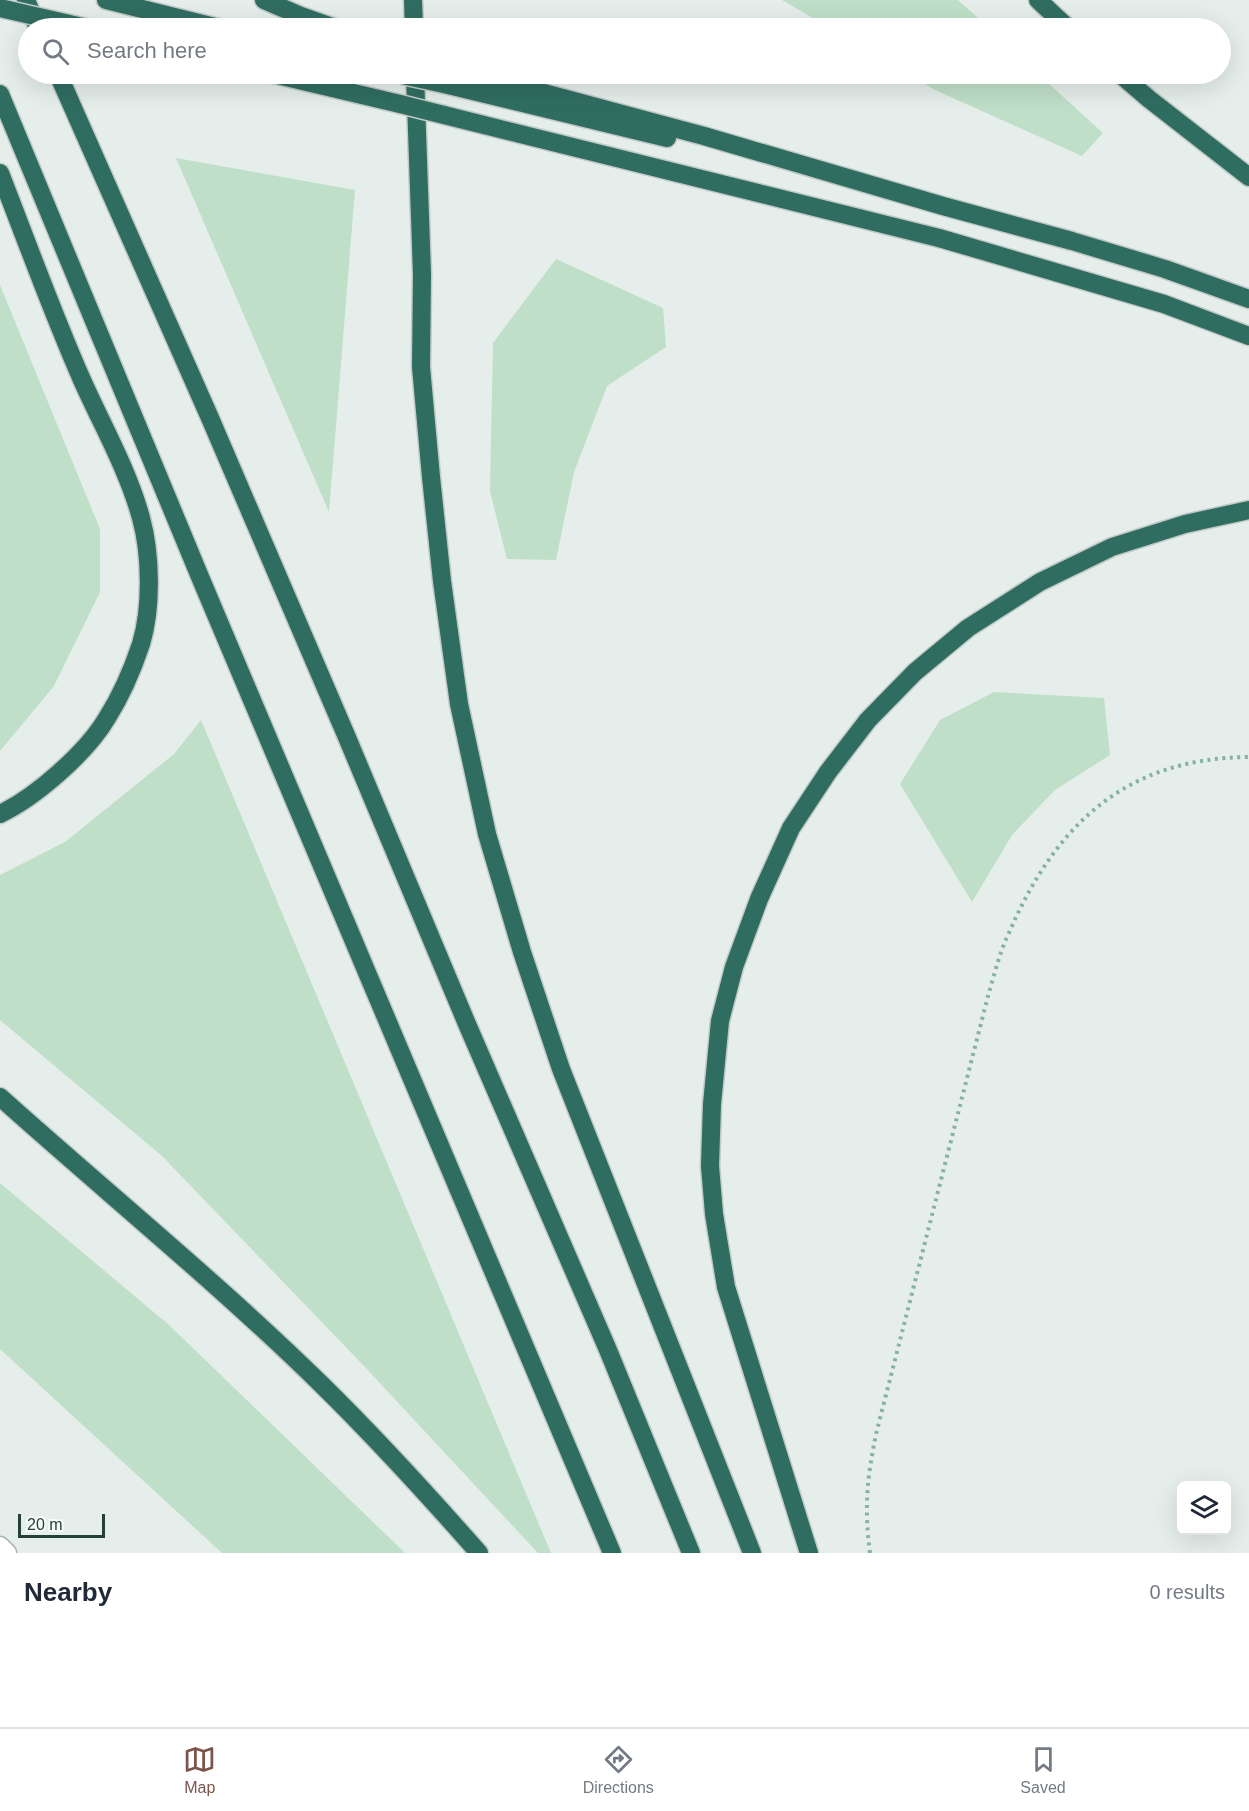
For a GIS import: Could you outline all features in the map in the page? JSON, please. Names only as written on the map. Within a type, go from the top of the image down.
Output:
[{"type":"highway","points":[[26,0],[34,18]]},
{"type":"highway","points":[[106,0],[179,18]]},
{"type":"highway","points":[[264,0],[307,18]]},
{"type":"highway","points":[[413,0],[414,18]]},
{"type":"highway","points":[[1038,0],[1057,18]]},
{"type":"highway","points":[[0,8],[44,18]]},
{"type":"highway","points":[[62,84],[309,648],[612,1361],[691,1553]]},
{"type":"highway","points":[[315,84],[939,238],[1153,301],[1249,336]]},
{"type":"highway","points":[[406,84],[422,274],[421,367],[442,581],[459,704],[487,834],[522,952],[561,1069],[752,1553]]},
{"type":"highway","points":[[444,84],[943,206]]},
{"type":"highway","points":[[511,84],[704,135],[1154,266],[1249,299]]},
{"type":"highway","points":[[1132,84],[1249,177]]},
{"type":"highway","points":[[0,94],[156,474],[612,1553]]},
{"type":"highway","points":[[0,173],[49,298],[141,517],[147,550],[148,606],[141,643],[107,719],[80,752],[52,779],[0,814]]},
{"type":"highway","points":[[809,1553],[726,1287],[714,1214],[710,1166],[712,1104],[720,1021],[734,967],[759,899],[791,828],[828,772],[867,720],[915,672],[968,628],[1040,582],[1112,547],[1185,524],[1249,510]]},
{"type":"highway","points":[[0,1097],[320,1383],[401,1465],[479,1553]]},
{"type":"lane","points":[[0,1546],[7,1553]]},
{"type":"path","points":[[870,1553],[866,1525],[866,1499],[876,1434],[988,996],[1006,937],[1027,893],[1047,860],[1097,806],[1132,783],[1164,769],[1198,760],[1249,757]]},
{"type":"green space","points":[[782,0],[958,0],[978,18],[813,18]]},
{"type":"green space","points":[[924,84],[1049,84],[1103,133],[1082,156]]},
{"type":"green space","points":[[176,158],[355,190],[329,512]]},
{"type":"green space","points":[[556,259],[663,308],[666,347],[607,386],[574,472],[556,560],[507,559],[490,491],[493,343]]},
{"type":"green space","points":[[0,285],[100,529],[100,592],[54,686],[0,751]]},
{"type":"green space","points":[[994,692],[1104,698],[1110,755],[1055,790],[1012,835],[972,902],[900,784],[940,720]]},
{"type":"green space","points":[[201,720],[551,1553],[538,1553],[364,1366],[162,1156],[0,1020],[0,875],[65,842],[174,754]]},
{"type":"green space","points":[[0,1183],[169,1325],[405,1553],[222,1553],[0,1349]]}]
